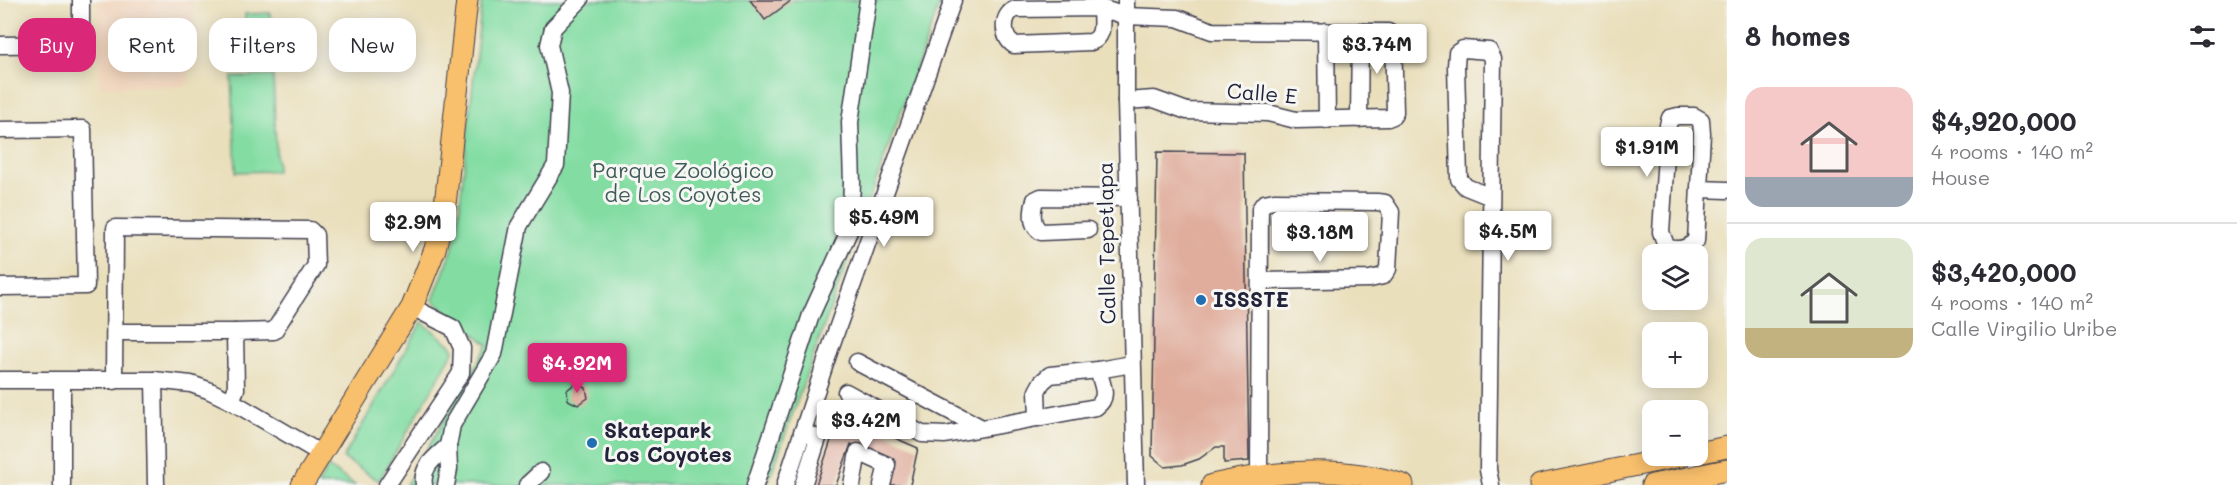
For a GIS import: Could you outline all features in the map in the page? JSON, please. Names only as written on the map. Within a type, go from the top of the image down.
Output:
[{"type":"main road","points":[[302,485],[412,307],[435,249],[445,205],[467,0]]},
{"type":"main road","points":[[1708,451],[1727,447]]},
{"type":"main road","points":[[1540,485],[1642,464]]},
{"type":"main road","points":[[1652,485],[1705,481],[1727,470]]},
{"type":"main road","points":[[1212,485],[1259,475],[1307,471],[1384,478],[1403,485]]},
{"type":"street","points":[[0,45],[81,44],[81,0]]},
{"type":"street","points":[[457,485],[448,477],[448,446],[452,425],[494,354],[519,225],[556,165],[560,93],[549,45],[553,28],[580,0]]},
{"type":"street","points":[[755,485],[812,315],[850,229],[852,183],[850,123],[868,0]]},
{"type":"street","points":[[785,485],[830,349],[953,0]]},
{"type":"street","points":[[1101,8],[1101,35],[1097,40],[1091,42],[1014,45],[1005,35],[1006,18],[1009,12],[1015,9],[1101,8],[1126,8],[1177,18],[1212,31],[1360,31],[1359,119]]},
{"type":"street","name":"Calle Tepetlapa","points":[[1126,8],[1126,101],[1136,485]]},
{"type":"street","points":[[1326,31],[1327,120]]},
{"type":"street","name":"Calle E","points":[[1126,101],[1154,99],[1193,112],[1268,113],[1296,120],[1388,118],[1395,112],[1393,35],[1388,32],[1360,31]]},
{"type":"street","points":[[1491,197],[1466,187],[1459,179],[1456,66],[1457,53],[1463,49],[1489,51],[1493,59],[1488,470],[1491,485]]},
{"type":"street","points":[[1694,116],[1701,120],[1699,189],[1696,241],[1689,247],[1678,250],[1667,248],[1660,232],[1670,118],[1694,116]]},
{"type":"street","points":[[0,130],[83,129],[86,286],[0,287]]},
{"type":"street","points":[[1699,189],[1727,190]]},
{"type":"street","points":[[1088,230],[1041,232],[1034,224],[1035,200],[1041,196],[1129,198]]},
{"type":"street","points":[[1259,475],[1260,209],[1264,203],[1274,201],[1385,203],[1391,212],[1388,269],[1383,276],[1370,279],[1260,281]]},
{"type":"street","points":[[114,381],[115,228],[310,230],[315,236],[316,265],[274,331],[123,332]]},
{"type":"street","points":[[387,485],[460,374],[462,348],[453,328],[412,307]]},
{"type":"street","points":[[231,401],[236,389],[235,332]]},
{"type":"street","points":[[857,362],[980,427]]},
{"type":"street","points":[[1038,418],[1037,391],[1050,375],[1132,364]]},
{"type":"street","points":[[846,392],[922,434],[945,435],[1096,407],[1103,402],[1105,394],[1098,370]]},
{"type":"street","points":[[0,381],[154,380],[191,384],[231,401],[320,453]]},
{"type":"street","points":[[154,380],[156,485]]},
{"type":"street","points":[[62,381],[62,485]]},
{"type":"street","points":[[802,432],[818,438],[803,485]]},
{"type":"street","points":[[424,485],[423,475],[428,465],[448,446]]},
{"type":"street","points":[[852,485],[858,452],[887,465],[882,485]]},
{"type":"street","points":[[527,485],[540,472]]},
{"type":"shaded area","points":[[98,0],[193,0],[193,18],[108,18],[108,72],[188,72],[188,86],[99,87]]},
{"type":"green space","name":"Parque Zoológico de Los Coyotes","points":[[482,0],[941,0],[767,485],[406,485],[488,345],[433,300],[453,248],[458,222]]},
{"type":"green space","points":[[270,13],[270,18],[245,18],[245,14]]},
{"type":"green space","points":[[273,76],[277,171],[236,172],[232,77]]},
{"type":"green space","points":[[422,322],[452,346],[454,351],[379,481],[343,458]]},
{"type":"green space","points":[[328,467],[355,485],[318,485]]},
{"type":"building","points":[[750,0],[792,0],[765,20]]},
{"type":"building","name":"ISSSTE","points":[[1157,152],[1244,153],[1249,461],[1224,463],[1224,447],[1216,447],[1199,459],[1182,465],[1165,467],[1152,456]]},
{"type":"building","points":[[576,383],[586,388],[588,398],[578,405],[568,400],[567,390]]},
{"type":"building","points":[[840,414],[918,448],[910,485],[890,485],[896,462],[851,444],[836,485],[816,485]]},
{"type":"place","name":"ISSSTE","points":[[1201,300]]},
{"type":"place","name":"Skatepark Los Coyotes","points":[[592,443]]}]
